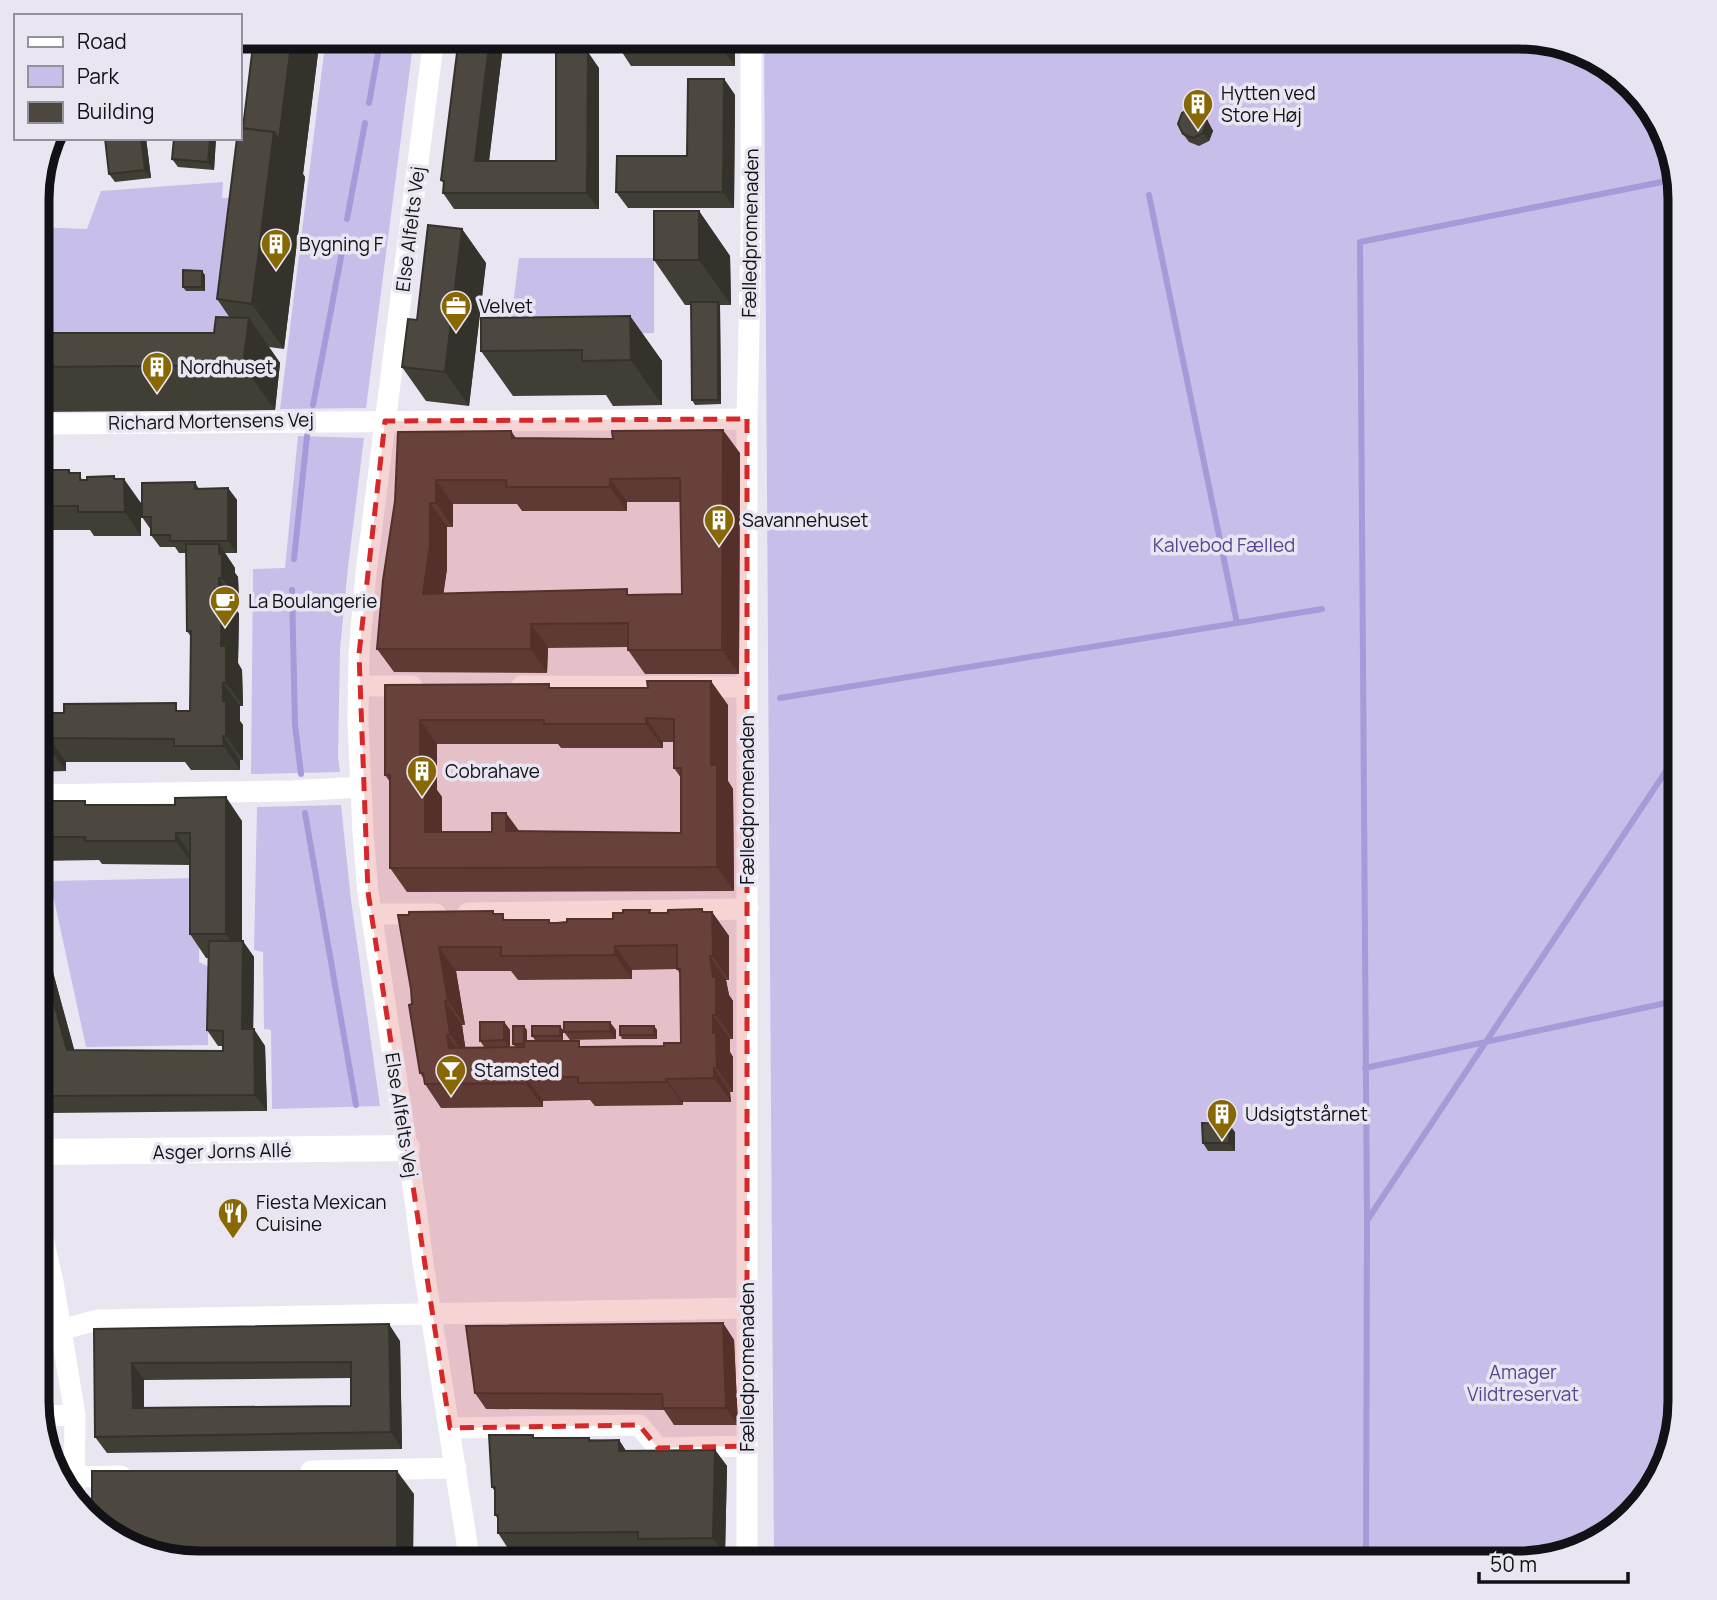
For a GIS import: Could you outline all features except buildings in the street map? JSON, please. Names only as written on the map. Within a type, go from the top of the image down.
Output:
[{"type":"street","name":"Else Alfelts Vej","points":[[432,49],[363,598],[358,686],[360,787],[371,914],[468,1551]]},
{"type":"street","name":"Fælledpromenaden","points":[[747,1551],[747,419],[751,49]]},
{"type":"street","points":[[385,421],[747,419]]},
{"type":"street","name":"Richard Mortensens Vej","points":[[49,424],[385,421]]},
{"type":"street","points":[[358,686],[430,686]]},
{"type":"street","points":[[499,686],[747,687]]},
{"type":"street","points":[[49,795],[291,791],[360,787]]},
{"type":"street","points":[[371,914],[748,909]]},
{"type":"street","name":"Asger Jorns Allé","points":[[49,1153],[407,1148]]},
{"type":"street","points":[[49,1271],[75,1415],[74,1484]]},
{"type":"street","points":[[61,1330],[97,1320],[747,1308]]},
{"type":"street","points":[[50,1416],[75,1415]]},
{"type":"street","points":[[450,1428],[639,1425],[658,1448],[747,1446]]},
{"type":"street","points":[[292,1472],[456,1468]]},
{"type":"street","points":[[74,1477],[142,1475]]},
{"type":"highlighted area","points":[[747,419],[747,1446],[658,1448],[639,1425],[450,1428],[368,892],[359,654],[385,421]]},
{"type":"green space","points":[[325,49],[412,49],[366,408],[280,409]]},
{"type":"green space","name":"Kalvebod Fælled","points":[[764,49],[1518,49],[1547,52],[1584,64],[1624,93],[1643,116],[1660,151],[1668,189],[1668,1411],[1660,1449],[1653,1467],[1631,1500],[1601,1526],[1575,1540],[1528,1551],[774,1551]]},
{"type":"green space","points":[[223,182],[222,198],[267,198],[249,344],[49,376],[49,227],[87,229],[101,191]]},
{"type":"green space","points":[[519,258],[654,258],[654,333],[509,335]]},
{"type":"green space","points":[[298,436],[364,438],[340,649],[340,772],[251,774],[253,569],[285,568]]},
{"type":"green space","points":[[341,805],[351,900],[380,1106],[272,1109],[271,1030],[264,1029],[263,952],[254,950],[257,807]]},
{"type":"green space","points":[[200,878],[199,962],[209,967],[208,1045],[86,1047],[50,881]]},
{"type":"waterway","points":[[369,103],[379,49]]},
{"type":"waterway","points":[[347,219],[365,123]]},
{"type":"waterway","points":[[1366,1551],[1367,1221],[1360,242],[1667,181]]},
{"type":"waterway","points":[[1149,195],[1237,623]]},
{"type":"waterway","points":[[313,405],[342,252]]},
{"type":"waterway","points":[[294,559],[307,436]]},
{"type":"waterway","points":[[292,590],[295,725],[301,774]]},
{"type":"waterway","points":[[780,698],[1322,609]]},
{"type":"waterway","points":[[1368,1219],[1668,768]]},
{"type":"waterway","points":[[305,813],[356,1105]]},
{"type":"waterway","points":[[1365,1068],[1668,1003]]},
{"type":"place","name":"Hytten ved Store Høj","points":[[1198,131]]},
{"type":"place","name":"Bygning F","points":[[276,271]]},
{"type":"place","name":"Velvet","points":[[456,333]]},
{"type":"place","name":"Nordhuset","points":[[157,394]]},
{"type":"place","name":"Savannehuset","points":[[719,547]]},
{"type":"place","name":"La Boulangerie","points":[[225,628]]},
{"type":"place","name":"Cobrahave","points":[[422,798]]},
{"type":"place","name":"Stamsted","points":[[451,1097]]},
{"type":"place","name":"Udsigtstårnet","points":[[1222,1141]]},
{"type":"place","name":"Fiesta Mexican Cuisine","points":[[233,1240]]},
{"type":"park label","name":"Amager Vildtreservat","points":[[1523,1383]]}]
